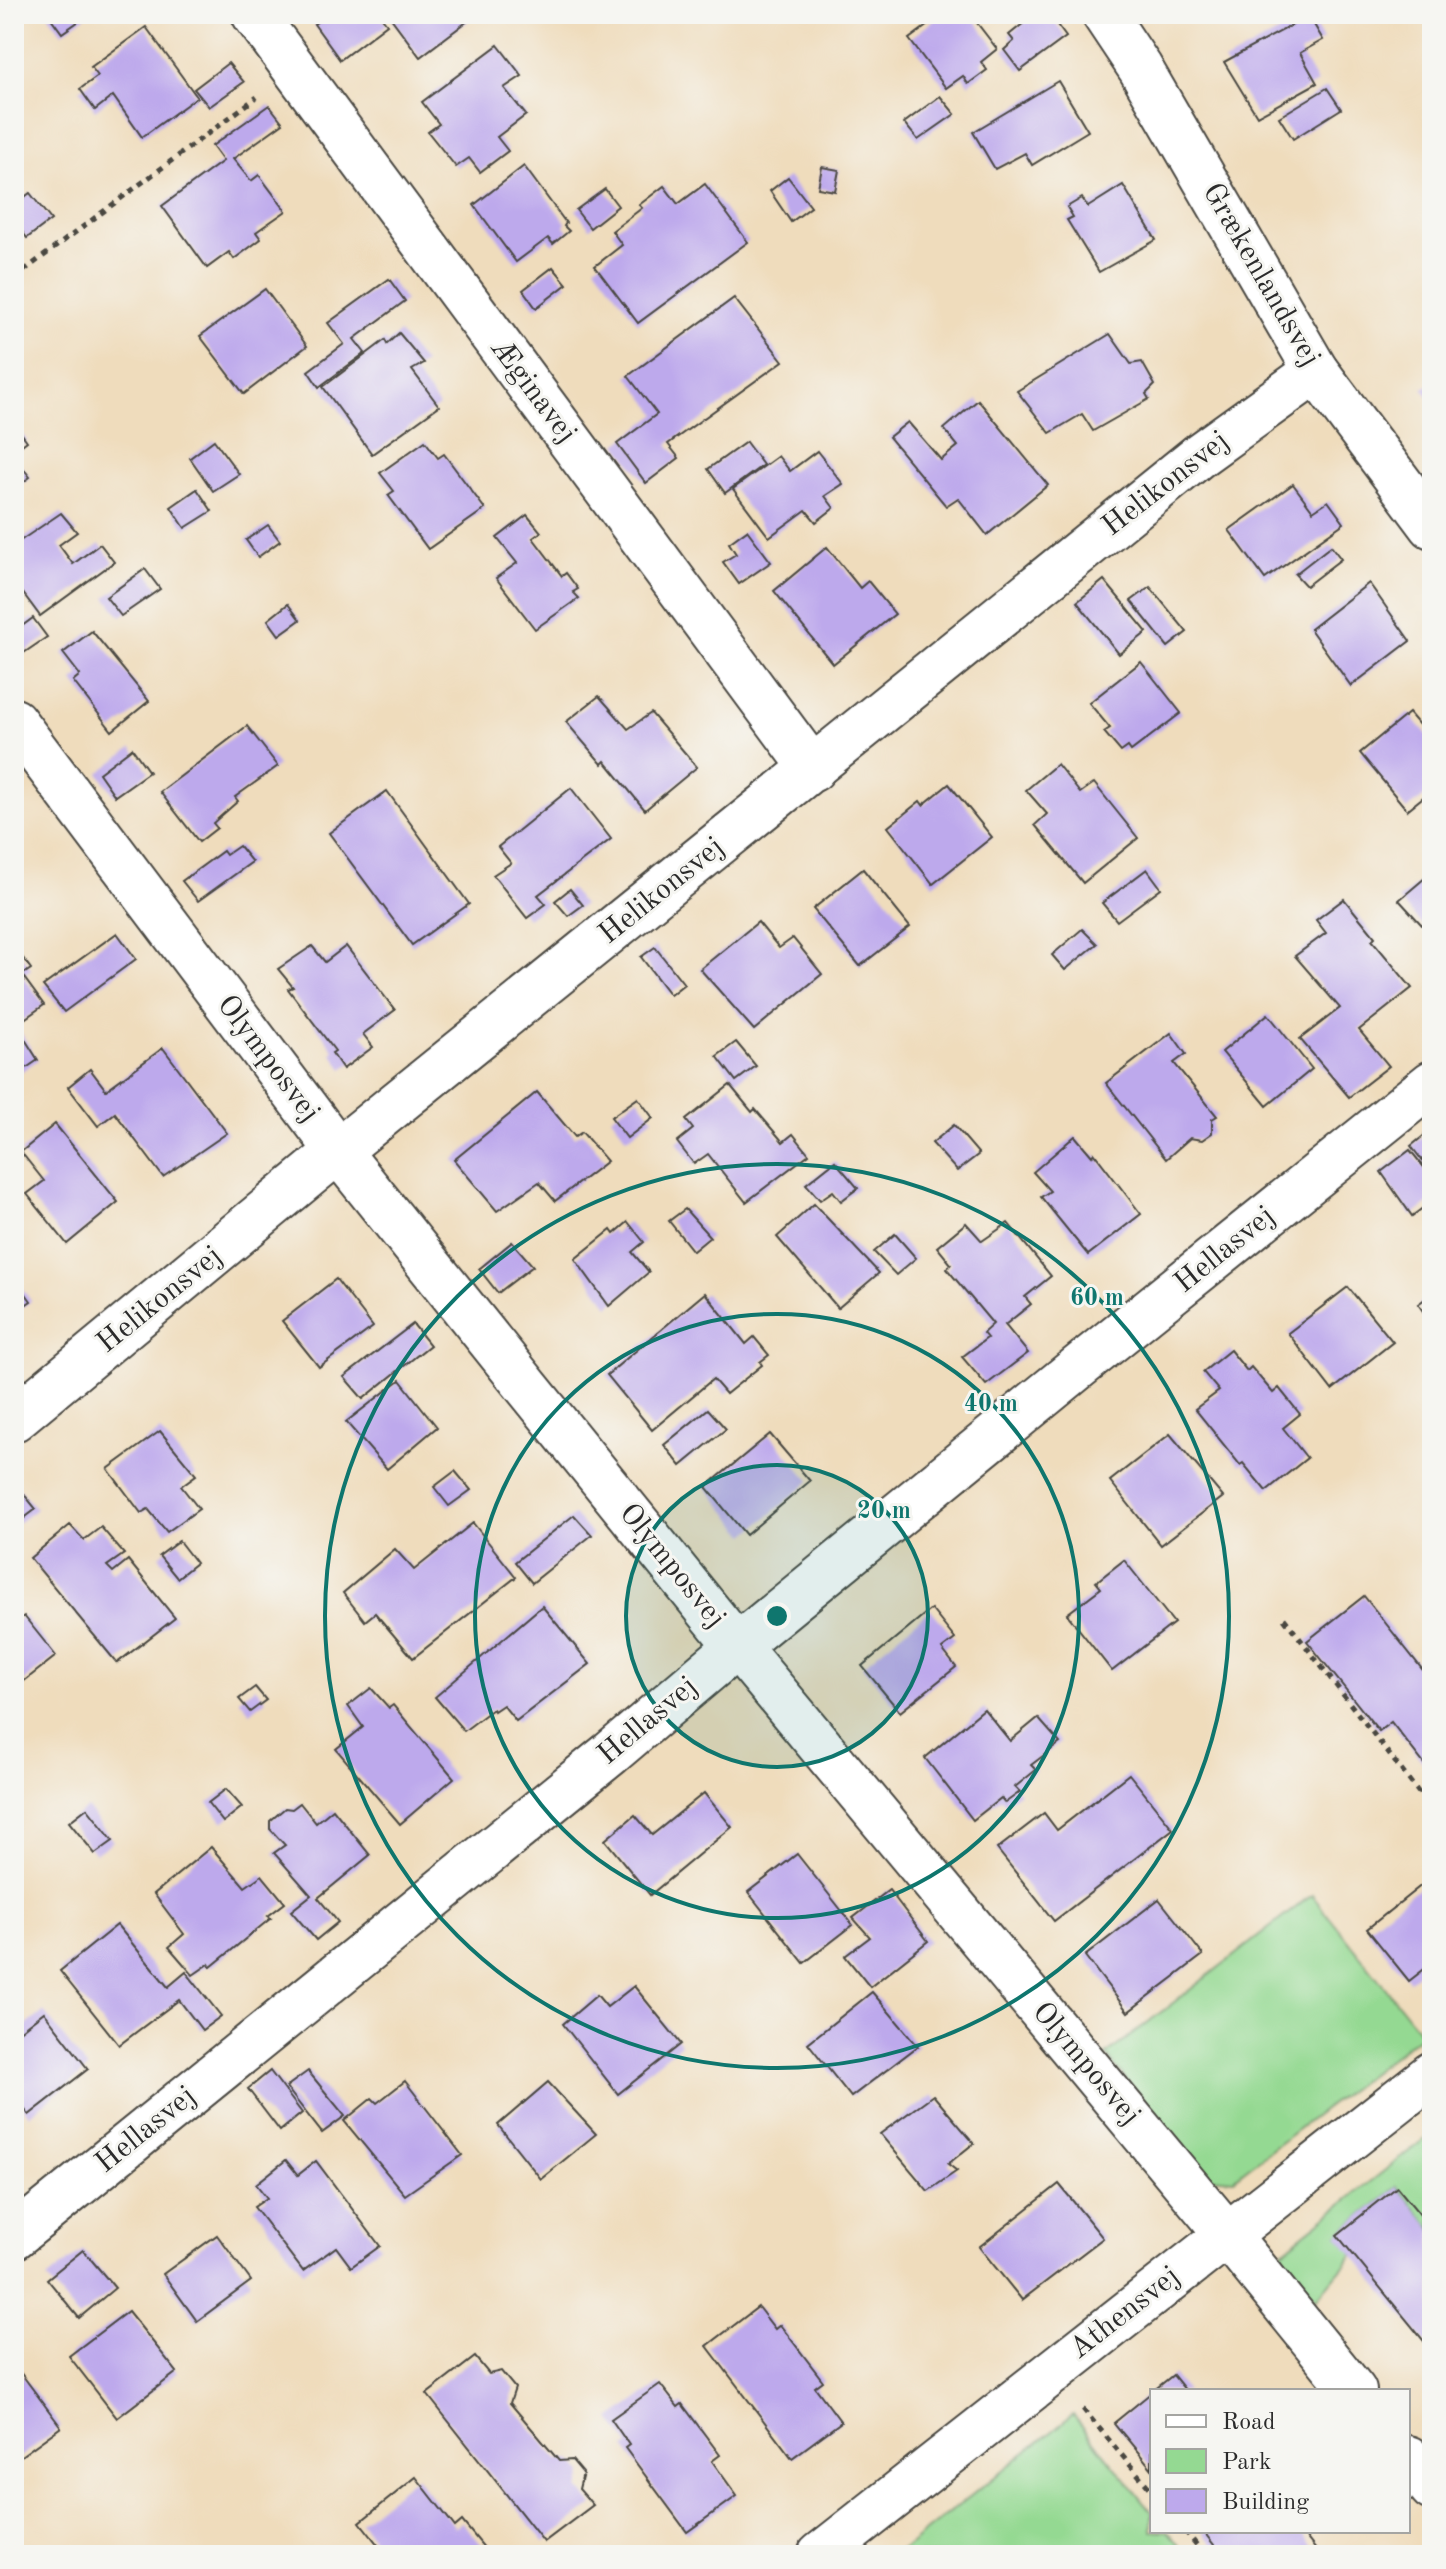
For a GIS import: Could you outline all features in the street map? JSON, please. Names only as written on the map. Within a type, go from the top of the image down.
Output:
[{"type":"street","name":"Æginavej","points":[[254,14],[813,769]]},
{"type":"street","name":"Grækenlandsvej","points":[[1104,14],[1140,68],[1316,371],[1432,526]]},
{"type":"street","name":"Helikonsvej","points":[[14,1419],[169,1294],[338,1151],[1201,454],[1316,371]]},
{"type":"street","name":"Olymposvej","points":[[14,721],[338,1151],[737,1646],[1352,2389]]},
{"type":"street","name":"Hellasvej","points":[[14,2237],[1432,1083]]},
{"type":"street","name":"Athensvej","points":[[820,2555],[1432,2074]]},
{"type":"street","points":[[1410,2460],[1432,2488]]},
{"type":"path","points":[[14,278],[293,70]]},
{"type":"path","points":[[1284,1618],[1432,1810]]},
{"type":"path","points":[[1052,2371],[1150,2489]]},
{"type":"path","points":[[1187,2533],[1205,2555]]},
{"type":"green space","points":[[1312,1895],[1422,2034],[1233,2179],[1209,2177],[1106,2055]]},
{"type":"green space","points":[[1432,2133],[1432,2229],[1397,2187],[1338,2235],[1354,2254],[1316,2299],[1279,2254]]},
{"type":"green space","points":[[1073,2415],[1150,2510],[1150,2533],[1170,2533],[1188,2555],[896,2555]]},
{"type":"building","points":[[48,14],[89,14],[62,33]]},
{"type":"building","points":[[328,14],[379,14],[387,24],[340,60],[314,24]]},
{"type":"building","points":[[388,14],[477,14],[420,57]]},
{"type":"building","points":[[943,14],[970,14],[997,49],[981,62],[987,70],[968,84],[963,76],[946,88],[909,39]]},
{"type":"building","points":[[1035,14],[1049,14],[1066,37],[1020,71],[1004,50],[1014,41],[1009,35]]},
{"type":"building","points":[[1309,16],[1323,40],[1300,53],[1317,83],[1257,116],[1224,62]]},
{"type":"building","points":[[146,27],[197,97],[142,137],[113,96],[95,110],[80,89],[98,76],[91,67]]},
{"type":"building","points":[[498,45],[522,76],[504,88],[526,115],[497,137],[508,151],[480,172],[469,158],[456,167],[428,132],[439,124],[422,102]]},
{"type":"building","points":[[228,63],[244,82],[209,107],[194,89]]},
{"type":"building","points":[[1058,81],[1088,131],[1032,165],[1025,153],[995,169],[973,132]]},
{"type":"building","points":[[1327,88],[1341,109],[1293,139],[1279,117]]},
{"type":"building","points":[[940,96],[955,114],[918,140],[904,123]]},
{"type":"building","points":[[269,105],[283,123],[233,159],[251,181],[259,175],[286,211],[256,232],[261,239],[234,259],[229,252],[207,268],[162,206],[223,161],[212,146]]},
{"type":"building","points":[[524,166],[569,231],[553,244],[548,238],[516,262],[474,205]]},
{"type":"building","points":[[822,167],[839,170],[835,191],[818,188]]},
{"type":"building","points":[[788,177],[811,207],[791,222],[770,191]]},
{"type":"building","points":[[705,184],[748,242],[638,323],[595,266],[622,245],[612,231],[664,186],[678,204]]},
{"type":"building","points":[[1123,185],[1156,240],[1099,272],[1067,220],[1073,217],[1067,207],[1082,198],[1088,207]]},
{"type":"building","points":[[605,189],[618,206],[590,228],[576,210]]},
{"type":"building","points":[[30,193],[51,220],[27,238],[14,221],[14,205]]},
{"type":"building","points":[[553,267],[567,284],[536,308],[523,290]]},
{"type":"building","points":[[389,279],[405,301],[354,339],[365,353],[319,387],[308,371],[344,344],[328,323]]},
{"type":"building","points":[[265,289],[307,346],[244,394],[200,336]]},
{"type":"building","points":[[734,298],[783,361],[668,444],[679,458],[646,483],[617,444],[657,414],[628,376]]},
{"type":"building","points":[[399,333],[424,363],[412,370],[439,406],[372,454],[323,387],[385,340],[387,344]]},
{"type":"building","points":[[1110,334],[1131,364],[1142,362],[1155,385],[1146,394],[1149,399],[1093,431],[1082,414],[1050,433],[1017,391]]},
{"type":"building","points":[[1432,383],[1432,401],[1423,389]]},
{"type":"building","points":[[978,400],[1048,485],[987,535],[958,498],[946,506],[889,437],[908,422],[941,460],[958,446],[944,429]]},
{"type":"building","points":[[14,423],[27,441],[14,451]]},
{"type":"building","points":[[214,440],[239,474],[213,491],[190,458]]},
{"type":"building","points":[[425,441],[438,458],[444,454],[485,509],[428,549],[388,495],[394,491],[380,473]]},
{"type":"building","points":[[746,442],[763,465],[725,493],[708,469]]},
{"type":"building","points":[[817,451],[843,484],[825,496],[834,508],[816,522],[806,510],[769,537],[733,489],[778,456],[790,471]]},
{"type":"building","points":[[19,463],[30,477],[14,489],[14,467]]},
{"type":"building","points":[[1293,484],[1313,511],[1328,501],[1344,523],[1265,579],[1229,530]]},
{"type":"building","points":[[197,489],[212,511],[185,528],[171,507]]},
{"type":"building","points":[[61,513],[77,532],[59,545],[73,564],[100,544],[114,562],[40,616],[14,581],[14,533],[20,541]]},
{"type":"building","points":[[527,515],[541,532],[533,538],[562,576],[566,573],[578,589],[573,592],[579,598],[535,629],[496,578],[517,563],[497,538]]},
{"type":"building","points":[[268,525],[280,541],[258,557],[246,540]]},
{"type":"building","points":[[747,530],[771,562],[739,584],[723,562],[736,554],[729,543]]},
{"type":"building","points":[[1331,546],[1341,559],[1306,586],[1295,574]]},
{"type":"building","points":[[827,547],[860,588],[868,581],[895,614],[833,664],[774,591]]},
{"type":"building","points":[[145,569],[160,589],[121,616],[106,597]]},
{"type":"building","points":[[1104,580],[1147,632],[1119,654],[1077,602]]},
{"type":"building","points":[[1369,583],[1410,641],[1351,686],[1310,629]]},
{"type":"building","points":[[1150,587],[1187,632],[1168,647],[1131,601]]},
{"type":"building","points":[[288,604],[300,620],[279,635],[268,620]]},
{"type":"building","points":[[33,618],[47,637],[15,659],[14,632]]},
{"type":"building","points":[[92,631],[149,701],[112,731],[73,681],[80,675],[63,653]]},
{"type":"building","points":[[1141,662],[1181,713],[1131,751],[1128,747],[1121,752],[1104,732],[1110,728],[1089,703]]},
{"type":"building","points":[[599,696],[628,729],[651,713],[697,767],[645,810],[605,761],[602,764],[566,722]]},
{"type":"building","points":[[1409,713],[1432,740],[1432,790],[1407,810],[1360,753]]},
{"type":"building","points":[[247,726],[278,766],[235,797],[238,801],[213,823],[217,828],[199,842],[160,792]]},
{"type":"building","points":[[132,748],[149,772],[115,796],[99,773]]},
{"type":"building","points":[[1057,764],[1080,793],[1094,783],[1138,838],[1083,883],[1035,825],[1047,814],[1026,790]]},
{"type":"building","points":[[949,784],[992,837],[933,884],[888,827],[920,801],[923,805]]},
{"type":"building","points":[[571,788],[611,839],[538,895],[546,904],[527,918],[493,875],[511,863],[498,847]]},
{"type":"building","points":[[387,791],[469,904],[412,945],[329,833]]},
{"type":"building","points":[[239,846],[252,862],[198,901],[182,881],[223,851],[226,855]]},
{"type":"building","points":[[863,869],[910,927],[860,966],[813,909]]},
{"type":"building","points":[[1147,869],[1161,888],[1117,921],[1102,903]]},
{"type":"building","points":[[1432,872],[1432,916],[1422,925],[1399,900]]},
{"type":"building","points":[[570,889],[583,905],[568,916],[555,901]]},
{"type":"building","points":[[1344,899],[1375,937],[1372,940],[1412,988],[1359,1030],[1389,1066],[1349,1097],[1300,1039],[1340,1008],[1295,956],[1326,933],[1316,920]]},
{"type":"building","points":[[758,922],[779,948],[793,938],[822,974],[754,1030],[700,969]]},
{"type":"building","points":[[1082,929],[1097,944],[1065,970],[1052,955]]},
{"type":"building","points":[[117,933],[136,959],[64,1012],[43,986]]},
{"type":"building","points":[[14,946],[31,969],[22,975],[44,1005],[16,1025],[38,1060],[16,1075]]},
{"type":"building","points":[[312,946],[325,962],[346,946],[395,1010],[363,1034],[373,1047],[343,1069],[332,1053],[335,1051],[288,989],[293,987],[278,969]]},
{"type":"building","points":[[655,947],[684,984],[670,995],[641,957]]},
{"type":"building","points":[[1268,1014],[1312,1069],[1267,1106],[1222,1052]]},
{"type":"building","points":[[1171,1033],[1186,1054],[1174,1063],[1217,1116],[1212,1119],[1212,1133],[1202,1140],[1190,1138],[1166,1159],[1106,1083]]},
{"type":"building","points":[[736,1042],[756,1066],[736,1081],[717,1056]]},
{"type":"building","points":[[163,1048],[227,1133],[163,1177],[115,1113],[98,1126],[68,1087],[90,1069],[106,1090]]},
{"type":"building","points":[[730,1085],[783,1142],[793,1134],[809,1154],[746,1202],[708,1154],[694,1164],[677,1142],[693,1129],[686,1120]]},
{"type":"building","points":[[537,1092],[575,1137],[582,1132],[607,1161],[555,1201],[539,1182],[497,1211],[454,1160]]},
{"type":"building","points":[[638,1098],[653,1118],[627,1138],[611,1117]]},
{"type":"building","points":[[55,1124],[118,1202],[67,1244],[27,1194],[44,1181],[21,1152]]},
{"type":"building","points":[[954,1125],[979,1154],[957,1171],[932,1143]]},
{"type":"building","points":[[1432,1129],[1432,1173],[1411,1146]]},
{"type":"building","points":[[1075,1136],[1092,1156],[1094,1153],[1141,1214],[1088,1255],[1041,1197],[1050,1191],[1033,1172]]},
{"type":"building","points":[[1410,1150],[1432,1177],[1432,1201],[1412,1216],[1381,1172]]},
{"type":"building","points":[[835,1161],[858,1188],[841,1201],[833,1191],[820,1200],[806,1184]]},
{"type":"building","points":[[814,1204],[879,1273],[838,1308],[777,1237]]},
{"type":"building","points":[[685,1209],[710,1237],[693,1251],[669,1221]]},
{"type":"building","points":[[628,1222],[644,1242],[632,1252],[649,1272],[609,1306],[575,1259],[611,1230],[614,1234]]},
{"type":"building","points":[[966,1223],[982,1241],[1008,1223],[1051,1276],[1025,1297],[1031,1304],[1005,1325],[1028,1353],[986,1385],[962,1357],[987,1338],[983,1333],[993,1324],[947,1269],[951,1264],[937,1247]]},
{"type":"building","points":[[895,1234],[916,1258],[896,1275],[874,1252]]},
{"type":"building","points":[[512,1242],[533,1266],[498,1293],[479,1269]]},
{"type":"building","points":[[14,1277],[31,1301],[14,1313]]},
{"type":"building","points":[[336,1279],[373,1327],[319,1367],[282,1321]]},
{"type":"building","points":[[1348,1287],[1393,1342],[1332,1390],[1288,1333]]},
{"type":"building","points":[[705,1293],[746,1344],[754,1337],[769,1355],[760,1362],[762,1365],[726,1394],[713,1379],[652,1430],[607,1375]]},
{"type":"building","points":[[1432,1294],[1432,1324],[1418,1304]]},
{"type":"building","points":[[413,1324],[430,1345],[363,1399],[344,1377]]},
{"type":"building","points":[[1230,1350],[1247,1371],[1251,1367],[1273,1393],[1279,1388],[1300,1414],[1283,1428],[1307,1458],[1266,1491],[1243,1463],[1240,1465],[1195,1409],[1219,1391],[1203,1372]]},
{"type":"building","points":[[400,1380],[437,1427],[387,1469],[346,1422]]},
{"type":"building","points":[[708,1409],[726,1429],[681,1466],[664,1445]]},
{"type":"building","points":[[160,1431],[196,1475],[181,1486],[199,1509],[167,1532],[148,1509],[141,1513],[108,1469]]},
{"type":"building","points":[[770,1434],[810,1481],[746,1535],[706,1487]]},
{"type":"building","points":[[1170,1434],[1223,1497],[1161,1545],[1110,1481]]},
{"type":"building","points":[[455,1471],[471,1490],[449,1506],[434,1487]]},
{"type":"building","points":[[14,1482],[36,1509],[14,1526]]},
{"type":"building","points":[[574,1515],[592,1535],[532,1583],[515,1562]]},
{"type":"building","points":[[473,1523],[516,1577],[413,1658],[375,1613],[365,1621],[343,1593],[395,1549],[414,1570]]},
{"type":"building","points":[[70,1525],[84,1540],[101,1527],[124,1554],[107,1566],[113,1572],[128,1560],[175,1618],[117,1663],[30,1558]]},
{"type":"building","points":[[179,1541],[196,1563],[177,1578],[159,1556]]},
{"type":"building","points":[[1124,1560],[1174,1623],[1112,1671],[1067,1614],[1101,1588],[1096,1582]]},
{"type":"building","points":[[1364,1596],[1426,1674],[1432,1669],[1432,1774],[1391,1722],[1379,1731],[1307,1641]]},
{"type":"building","points":[[542,1606],[590,1664],[516,1721],[503,1705],[464,1731],[435,1697]]},
{"type":"building","points":[[931,1609],[955,1639],[942,1649],[956,1667],[900,1712],[862,1666]]},
{"type":"building","points":[[24,1616],[56,1656],[14,1689],[14,1623]]},
{"type":"building","points":[[255,1687],[266,1700],[250,1712],[239,1699]]},
{"type":"building","points":[[371,1688],[389,1708],[393,1705],[454,1778],[400,1824],[336,1749],[363,1727],[348,1706]]},
{"type":"building","points":[[984,1709],[1010,1741],[1038,1718],[1060,1743],[1031,1765],[1036,1770],[1015,1787],[1020,1792],[1005,1803],[1001,1798],[973,1820],[925,1758]]},
{"type":"building","points":[[1129,1774],[1173,1829],[1054,1921],[997,1849],[1044,1813],[1057,1830]]},
{"type":"building","points":[[226,1789],[242,1807],[223,1822],[208,1803]]},
{"type":"building","points":[[704,1793],[732,1827],[650,1895],[605,1840],[635,1815],[652,1835]]},
{"type":"building","points":[[300,1803],[316,1823],[333,1809],[370,1855],[318,1898],[338,1922],[316,1940],[291,1911],[311,1895],[274,1853],[285,1845],[270,1829],[270,1821],[285,1808],[292,1809]]},
{"type":"building","points":[[87,1808],[113,1841],[95,1854],[69,1822]]},
{"type":"building","points":[[211,1847],[245,1887],[262,1875],[285,1903],[211,1967],[209,1964],[193,1975],[169,1947],[184,1934],[154,1894]]},
{"type":"building","points":[[797,1854],[853,1925],[804,1963],[748,1892]]},
{"type":"building","points":[[1428,1880],[1432,1885],[1432,1963],[1409,1981],[1367,1929]]},
{"type":"building","points":[[889,1890],[928,1941],[870,1987],[845,1956],[870,1937],[853,1918]]},
{"type":"building","points":[[1159,1899],[1203,1955],[1128,2012],[1085,1956]]},
{"type":"building","points":[[117,1925],[168,1987],[186,1972],[221,2016],[202,2030],[179,2000],[119,2045],[60,1971]]},
{"type":"building","points":[[634,1986],[681,2044],[618,2094],[563,2024],[597,1995],[607,2007]]},
{"type":"building","points":[[872,1992],[918,2046],[851,2097],[808,2043]]},
{"type":"building","points":[[44,2012],[88,2069],[29,2115],[14,2096],[14,2035]]},
{"type":"building","points":[[270,2071],[302,2113],[280,2131],[248,2089]]},
{"type":"building","points":[[308,2071],[345,2116],[322,2133],[286,2087]]},
{"type":"building","points":[[405,2081],[462,2155],[405,2195],[344,2121],[372,2098],[377,2103]]},
{"type":"building","points":[[548,2082],[596,2134],[541,2179],[498,2125]]},
{"type":"building","points":[[933,2095],[974,2143],[948,2164],[957,2171],[928,2191],[880,2134]]},
{"type":"building","points":[[286,2160],[298,2175],[316,2161],[380,2246],[351,2267],[336,2247],[303,2271],[254,2207],[267,2198],[256,2184]]},
{"type":"building","points":[[1059,2184],[1103,2238],[1022,2300],[979,2247]]},
{"type":"building","points":[[1397,2187],[1432,2229],[1432,2351],[1337,2235]]},
{"type":"building","points":[[217,2235],[251,2281],[197,2321],[163,2274]]},
{"type":"building","points":[[83,2250],[115,2288],[79,2318],[47,2279]]},
{"type":"building","points":[[758,2307],[775,2329],[780,2325],[823,2381],[815,2387],[841,2422],[792,2458],[707,2346]]},
{"type":"building","points":[[128,2311],[177,2372],[117,2418],[69,2356]]},
{"type":"building","points":[[475,2357],[489,2374],[501,2371],[515,2388],[510,2403],[559,2461],[572,2460],[583,2473],[579,2489],[593,2505],[544,2542],[427,2394]]},
{"type":"building","points":[[14,2364],[61,2427],[14,2461]]},
{"type":"building","points":[[1173,2375],[1184,2389],[1156,2389]]},
{"type":"building","points":[[660,2384],[678,2407],[682,2404],[720,2455],[712,2461],[737,2496],[687,2532],[625,2448],[629,2445],[611,2419]]},
{"type":"building","points":[[1150,2394],[1150,2467],[1114,2423]]},
{"type":"building","points":[[416,2477],[455,2527],[462,2521],[490,2555],[386,2555],[360,2522]]},
{"type":"building","points":[[1205,2533],[1303,2533],[1320,2555],[1222,2555]]}]
